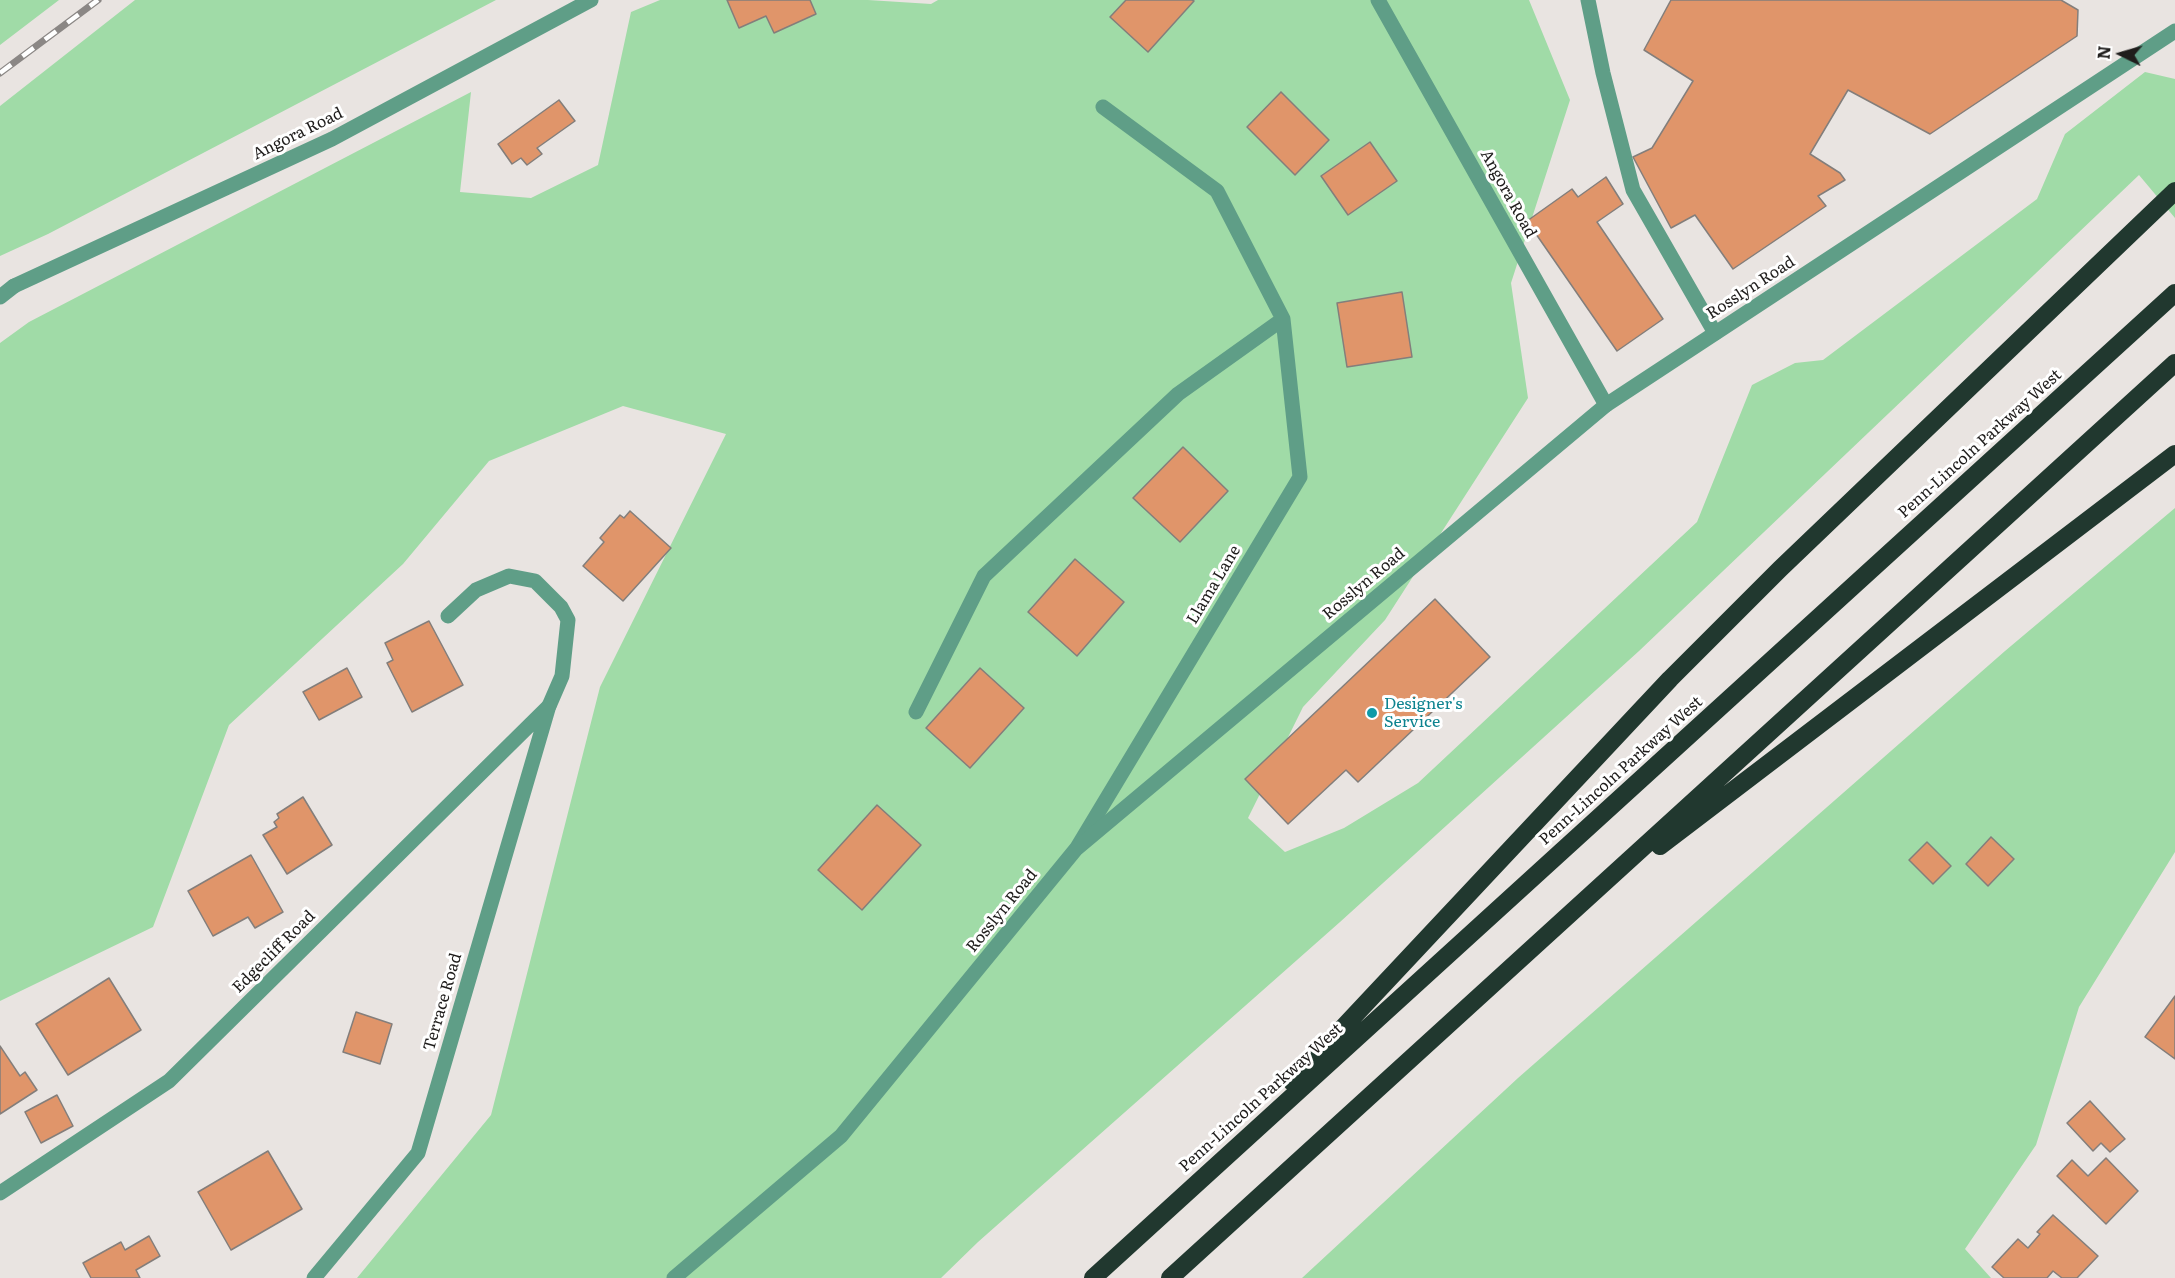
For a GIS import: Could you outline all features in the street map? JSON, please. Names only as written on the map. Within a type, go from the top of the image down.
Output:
[{"type":"highway","points":[[1199,1181],[1687,662],[1780,568],[2175,191]]},
{"type":"highway","name":"Penn-Lincoln Parkway West","points":[[1093,1278],[2175,293]]},
{"type":"highway","points":[[1170,1278],[2175,363]]},
{"type":"highway","points":[[1563,920],[2175,454]]},
{"type":"street","name":"Angora Road","points":[[0,297],[14,286],[332,139],[591,0]]},
{"type":"street","name":"Angora Road","points":[[1378,0],[1606,405]]},
{"type":"street","points":[[1588,0],[1603,73],[1633,190],[1715,333]]},
{"type":"street","name":"Rosslyn Road","points":[[674,1278],[841,1136],[1076,849],[1606,405],[2175,31]]},
{"type":"street","name":"Llama Lane","points":[[1076,849],[1300,477],[1283,318],[1217,191],[1103,107]]},
{"type":"street","points":[[916,712],[984,576],[1178,394],[1283,318]]},
{"type":"street","points":[[448,616],[476,590],[508,576],[535,581],[561,607],[568,620],[562,676],[549,706]]},
{"type":"street","name":"Edgecliff Road","points":[[0,1192],[169,1081],[549,706]]},
{"type":"street","name":"Terrace Road","points":[[314,1278],[418,1153],[549,706]]},
{"type":"green space","points":[[0,0],[59,0],[0,45]]},
{"type":"green space","points":[[135,0],[496,0],[48,234],[0,256],[0,106]]},
{"type":"green space","points":[[660,0],[868,0],[931,4],[938,0],[1529,0],[1570,100],[1511,283],[1528,398],[1385,620],[1303,707],[1248,818],[1285,852],[1344,828],[1418,783],[1697,522],[1752,385],[1795,363],[1823,360],[2037,199],[2065,134],[2145,72],[2175,79],[2175,218],[2139,175],[1639,651],[1340,922],[978,1242],[941,1278],[357,1278],[491,1115],[600,687],[726,434],[623,406],[489,461],[403,564],[229,725],[153,927],[0,1001],[0,343],[29,322],[471,92],[460,192],[531,198],[598,165],[631,12]]},
{"type":"green space","points":[[2175,508],[2175,852],[2079,1007],[2036,1145],[1965,1249],[1991,1278],[1302,1278],[1518,1078],[2005,651]]},
{"type":"building","points":[[727,0],[810,0],[816,14],[774,33],[766,16],[739,28]]},
{"type":"building","points":[[1126,0],[1194,1],[1148,52],[1110,17]]},
{"type":"building","points":[[1671,0],[2061,0],[2078,10],[2077,36],[1930,134],[1848,90],[1810,154],[1840,173],[1845,180],[1818,196],[1826,206],[1733,269],[1695,215],[1671,228],[1633,157],[1652,148],[1693,81],[1644,50]]},
{"type":"building","points":[[1281,92],[1329,140],[1295,175],[1247,127]]},
{"type":"building","points":[[559,100],[575,121],[537,148],[542,154],[527,165],[521,158],[512,164],[498,144]]},
{"type":"building","points":[[1370,142],[1397,181],[1348,215],[1321,176]]},
{"type":"building","points":[[1606,177],[1623,204],[1597,222],[1663,319],[1617,351],[1527,221],[1572,189],[1578,197]]},
{"type":"building","points":[[1402,292],[1412,357],[1347,367],[1337,303]]},
{"type":"building","points":[[1183,447],[1228,491],[1180,542],[1133,498]]},
{"type":"building","points":[[630,511],[671,548],[623,601],[583,566],[604,542],[600,538],[620,515],[624,518]]},
{"type":"building","points":[[1075,559],[1124,602],[1077,656],[1028,612]]},
{"type":"building","name":"Designer's Service","points":[[1435,599],[1490,657],[1358,782],[1346,770],[1288,824],[1245,779]]},
{"type":"building","points":[[429,621],[463,685],[412,712],[387,663],[393,660],[385,643]]},
{"type":"building","points":[[347,668],[362,697],[319,720],[303,692]]},
{"type":"building","points":[[980,668],[1024,708],[970,768],[926,728]]},
{"type":"building","points":[[303,797],[332,845],[287,874],[263,835],[277,827],[274,822],[279,818],[277,814]]},
{"type":"building","points":[[877,805],[921,845],[862,910],[818,870]]},
{"type":"building","points":[[1991,837],[2014,859],[1988,886],[1966,864]]},
{"type":"building","points":[[1927,842],[1951,866],[1933,884],[1909,860]]},
{"type":"building","points":[[251,855],[283,912],[255,928],[248,917],[213,936],[188,891]]},
{"type":"building","points":[[109,978],[141,1030],[68,1075],[36,1024]]},
{"type":"building","points":[[2175,996],[2175,1059],[2145,1037]]},
{"type":"building","points":[[356,1012],[392,1024],[380,1064],[343,1052]]},
{"type":"building","points":[[0,1046],[20,1076],[25,1072],[37,1090],[0,1114]]},
{"type":"building","points":[[57,1095],[73,1126],[41,1143],[25,1112]]},
{"type":"building","points":[[2090,1101],[2125,1139],[2110,1152],[2101,1143],[2093,1151],[2067,1123]]},
{"type":"building","points":[[268,1151],[302,1209],[231,1250],[198,1192]]},
{"type":"building","points":[[2106,1158],[2138,1191],[2106,1224],[2057,1176],[2072,1160],[2088,1176]]},
{"type":"building","points":[[2053,1215],[2098,1256],[2077,1278],[2062,1278],[2053,1271],[2047,1278],[2004,1278],[1992,1267],[2018,1239],[2028,1248],[2040,1234],[2037,1232]]},
{"type":"building","points":[[149,1236],[160,1256],[136,1270],[140,1278],[91,1278],[83,1263],[121,1242],[125,1250]]},
{"type":"railway","points":[[0,73],[98,0]]},
{"type":"place","name":"Designer's Service","points":[[1372,713]]}]
